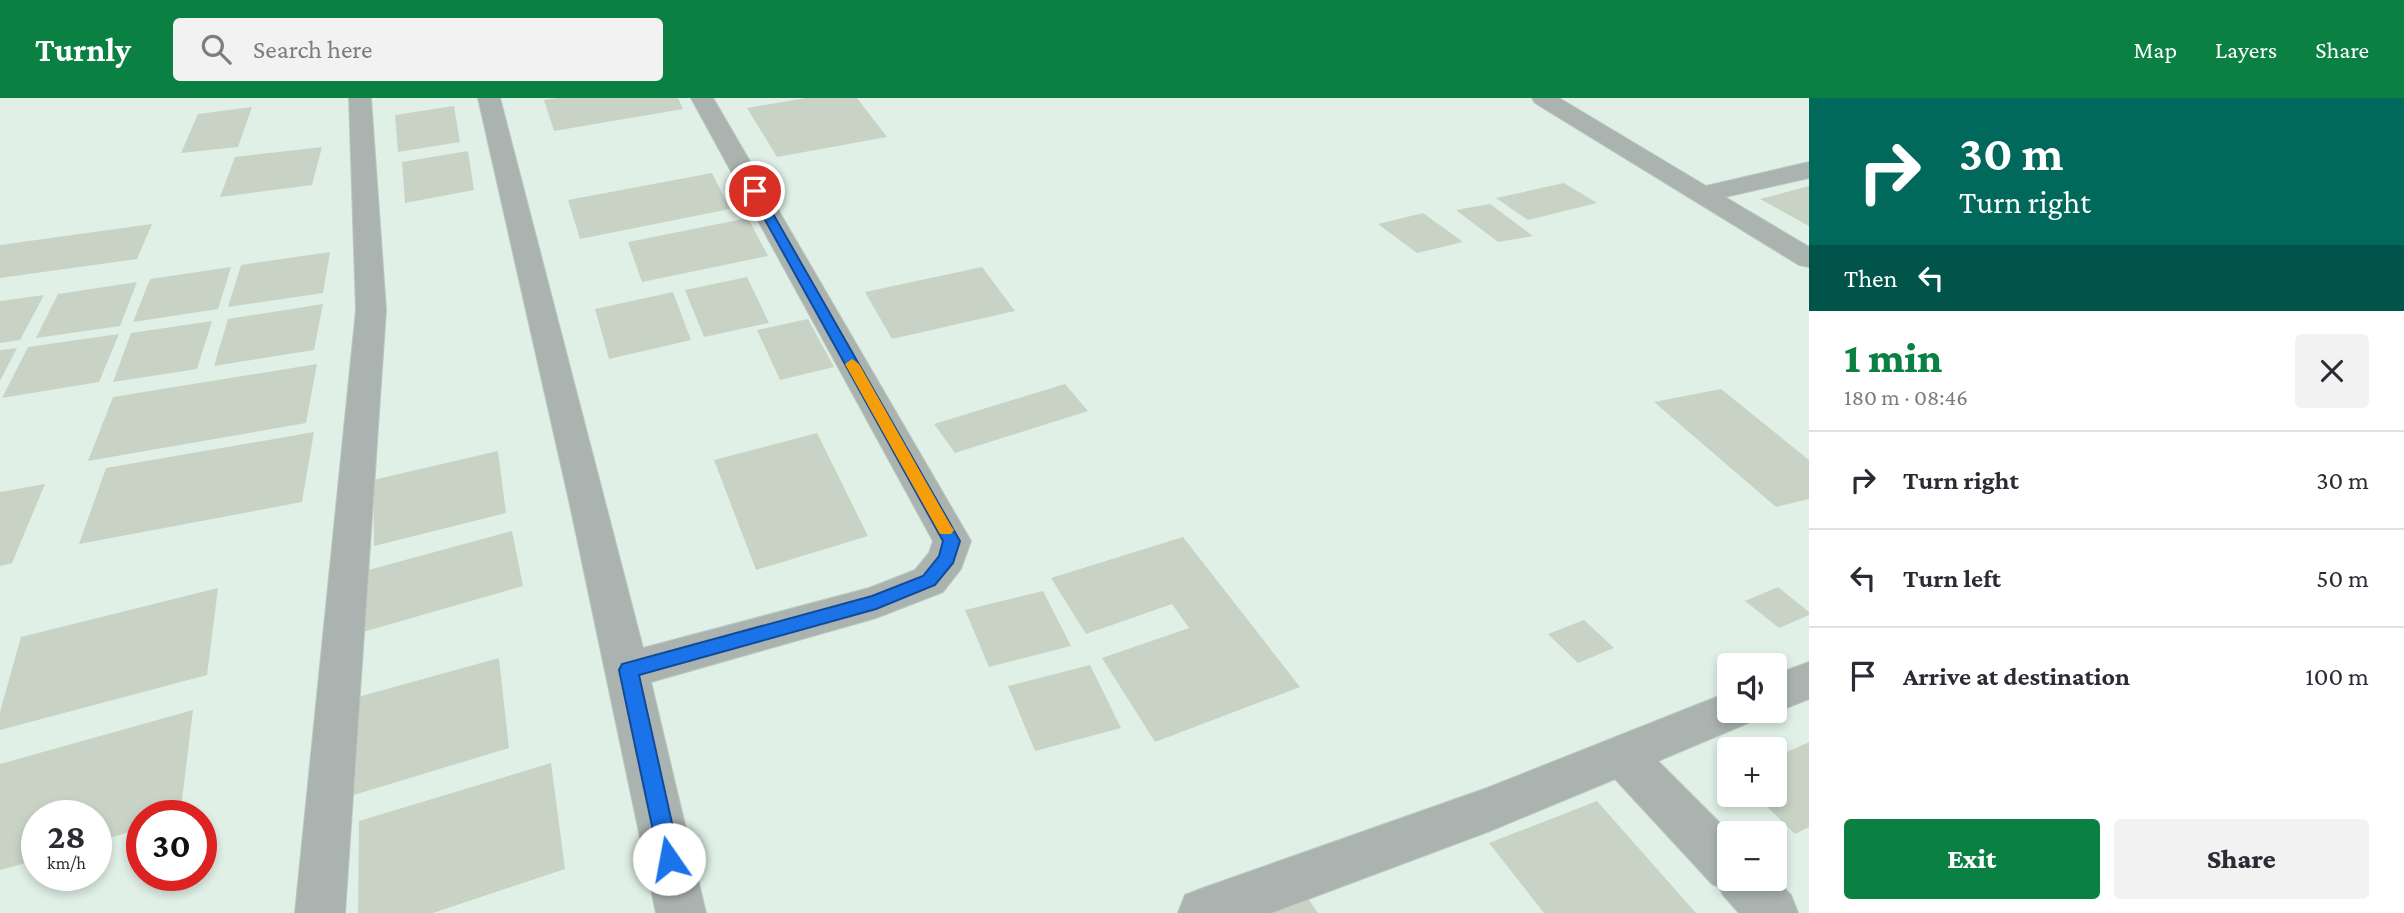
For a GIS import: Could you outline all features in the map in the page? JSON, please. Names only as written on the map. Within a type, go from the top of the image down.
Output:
[{"type":"street","points":[[320,913],[371,310],[360,98]]},
{"type":"street","points":[[489,98],[552,344],[629,670],[681,913]]},
{"type":"street","points":[[629,670],[876,602],[929,581],[947,559],[952,541],[702,98]]},
{"type":"street","points":[[1543,98],[1809,259]]},
{"type":"street","points":[[1703,194],[1809,170]]},
{"type":"street","points":[[1787,689],[1809,680]]},
{"type":"street","points":[[1203,913],[1490,809],[1717,716]]},
{"type":"street","points":[[1622,755],[1717,854]]},
{"type":"street","points":[[1752,891],[1773,913]]},
{"type":"building","points":[[678,98],[683,109],[554,131],[544,100]]},
{"type":"building","points":[[806,98],[857,98],[887,137],[777,157],[747,108]]},
{"type":"building","points":[[454,106],[460,142],[398,152],[395,115]]},
{"type":"building","points":[[252,107],[238,147],[181,153],[198,114]]},
{"type":"building","points":[[322,147],[312,185],[220,197],[235,157]]},
{"type":"building","points":[[468,151],[474,190],[405,203],[402,162]]},
{"type":"building","points":[[712,173],[730,209],[580,239],[568,200]]},
{"type":"building","points":[[1564,183],[1597,203],[1528,220],[1496,198]]},
{"type":"building","points":[[1809,186],[1809,226],[1760,199]]},
{"type":"building","points":[[1490,204],[1533,236],[1498,242],[1456,210]]},
{"type":"building","points":[[1423,213],[1463,242],[1417,253],[1378,224]]},
{"type":"building","points":[[748,218],[768,256],[642,282],[628,242]]},
{"type":"building","points":[[152,224],[137,259],[0,278],[0,245]]},
{"type":"building","points":[[330,252],[323,293],[228,307],[241,265]]},
{"type":"building","points":[[231,267],[218,309],[133,322],[150,279]]},
{"type":"building","points":[[982,267],[1015,311],[892,339],[865,292]]},
{"type":"building","points":[[747,277],[769,323],[704,337],[685,290]]},
{"type":"building","points":[[137,282],[120,326],[36,338],[58,294]]},
{"type":"building","points":[[673,292],[691,340],[609,359],[595,309]]},
{"type":"building","points":[[44,295],[20,340],[0,343],[0,301]]},
{"type":"building","points":[[323,304],[314,350],[214,366],[228,319]]},
{"type":"building","points":[[808,319],[834,367],[780,380],[757,330]]},
{"type":"building","points":[[212,321],[197,369],[113,382],[131,333]]},
{"type":"building","points":[[119,334],[99,382],[2,398],[28,347]]},
{"type":"building","points":[[17,348],[0,381],[0,350]]},
{"type":"building","points":[[317,364],[306,423],[88,461],[113,397]]},
{"type":"building","points":[[1065,384],[1088,411],[955,453],[934,424]]},
{"type":"building","points":[[1721,389],[1809,460],[1809,499],[1776,507],[1654,402]]},
{"type":"building","points":[[314,432],[302,502],[79,544],[106,468]]},
{"type":"building","points":[[817,433],[868,536],[756,570],[714,460]]},
{"type":"building","points":[[498,451],[506,513],[374,546],[373,480]]},
{"type":"building","points":[[45,484],[12,563],[0,566],[0,492]]},
{"type":"building","points":[[512,531],[523,586],[363,632],[361,572]]},
{"type":"building","points":[[1183,537],[1300,687],[1155,742],[1102,658],[1189,628],[1172,604],[1086,634],[1051,578]]},
{"type":"building","points":[[1778,587],[1809,612],[1809,615],[1779,628],[1745,601]]},
{"type":"building","points":[[218,588],[207,675],[0,730],[0,712],[21,637]]},
{"type":"building","points":[[1043,591],[1071,646],[989,667],[965,610]]},
{"type":"building","points":[[1584,620],[1614,648],[1578,663],[1548,634]]},
{"type":"building","points":[[499,658],[509,748],[347,797],[347,700]]},
{"type":"building","points":[[1090,665],[1121,728],[1035,751],[1008,686]]},
{"type":"building","points":[[193,710],[182,800],[126,800],[126,833],[112,837],[112,800],[21,800],[21,864],[0,870],[0,764]]},
{"type":"building","points":[[1809,742],[1809,827],[1795,834],[1787,826],[1787,821],[1782,821],[1767,807],[1787,807],[1787,752]]},
{"type":"building","points":[[551,763],[565,869],[433,913],[358,913],[359,821]]},
{"type":"building","points":[[1597,801],[1696,913],[1544,913],[1489,843]]},
{"type":"building","points":[[1304,893],[1318,913],[1257,913]]},
{"type":"slow traffic","points":[[852,364],[946,530]]},
{"type":"route","points":[[669,859],[629,670],[876,602],[929,581],[947,559],[952,541],[755,191]]}]
